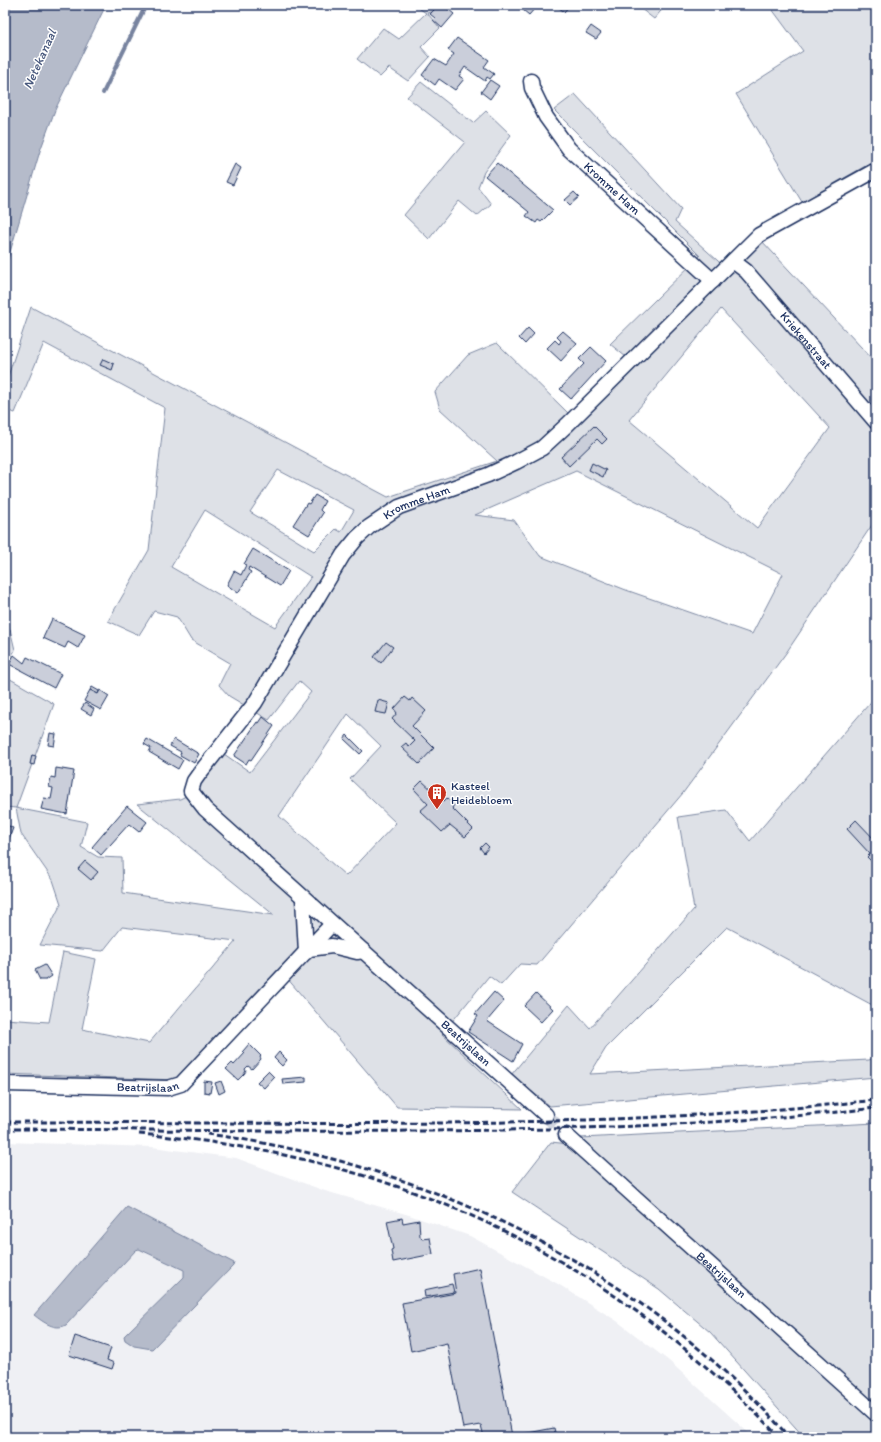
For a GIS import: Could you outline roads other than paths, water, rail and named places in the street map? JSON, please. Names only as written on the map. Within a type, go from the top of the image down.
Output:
[{"type":"street","name":"Kromme Ham","points":[[531,81],[532,88],[546,117],[569,149],[712,281]]},
{"type":"street","name":"Kromme Ham","points":[[191,791],[198,774],[255,703],[343,555],[357,538],[378,520],[399,507],[488,474],[542,448],[759,235],[876,170]]},
{"type":"street","name":"Kriekenstraat","points":[[733,261],[746,272],[876,422]]},
{"type":"street","name":"Beatrijslaan","points":[[191,791],[205,809],[303,899],[546,1115]]},
{"type":"street","points":[[303,899],[307,950],[332,946],[357,952],[363,951]]},
{"type":"street","name":"Beatrijslaan","points":[[5,1084],[168,1088],[181,1084],[332,924]]},
{"type":"street","name":"Beatrijslaan","points":[[566,1135],[876,1414]]},
{"type":"water","name":"Netekanaal","points":[[10,5],[106,5],[55,110],[40,151],[5,269],[5,14]]},
{"type":"water","points":[[127,1207],[234,1263],[233,1266],[152,1349],[134,1346],[125,1340],[124,1336],[184,1277],[184,1270],[139,1249],[136,1250],[66,1325],[62,1327],[53,1326],[45,1323],[34,1315]]},
{"type":"waterway","points":[[103,93],[146,5]]},
{"type":"tunnel","points":[[546,1115],[566,1135]]},
{"type":"railway","points":[[5,1122],[441,1123],[550,1121],[659,1117],[767,1110],[876,1100]]},
{"type":"railway","points":[[5,1129],[332,1131],[550,1129],[659,1125],[767,1118],[876,1108]]},
{"type":"railway","points":[[139,1134],[233,1145],[322,1164],[407,1190],[489,1224],[566,1265],[640,1314],[711,1371],[779,1437]]},
{"type":"railway","points":[[207,1134],[289,1148],[370,1170],[449,1198],[525,1233],[598,1275],[667,1323],[731,1377],[789,1437]]},
{"type":"place","name":"Kasteel Heidebloem","points":[[437,810]]}]
